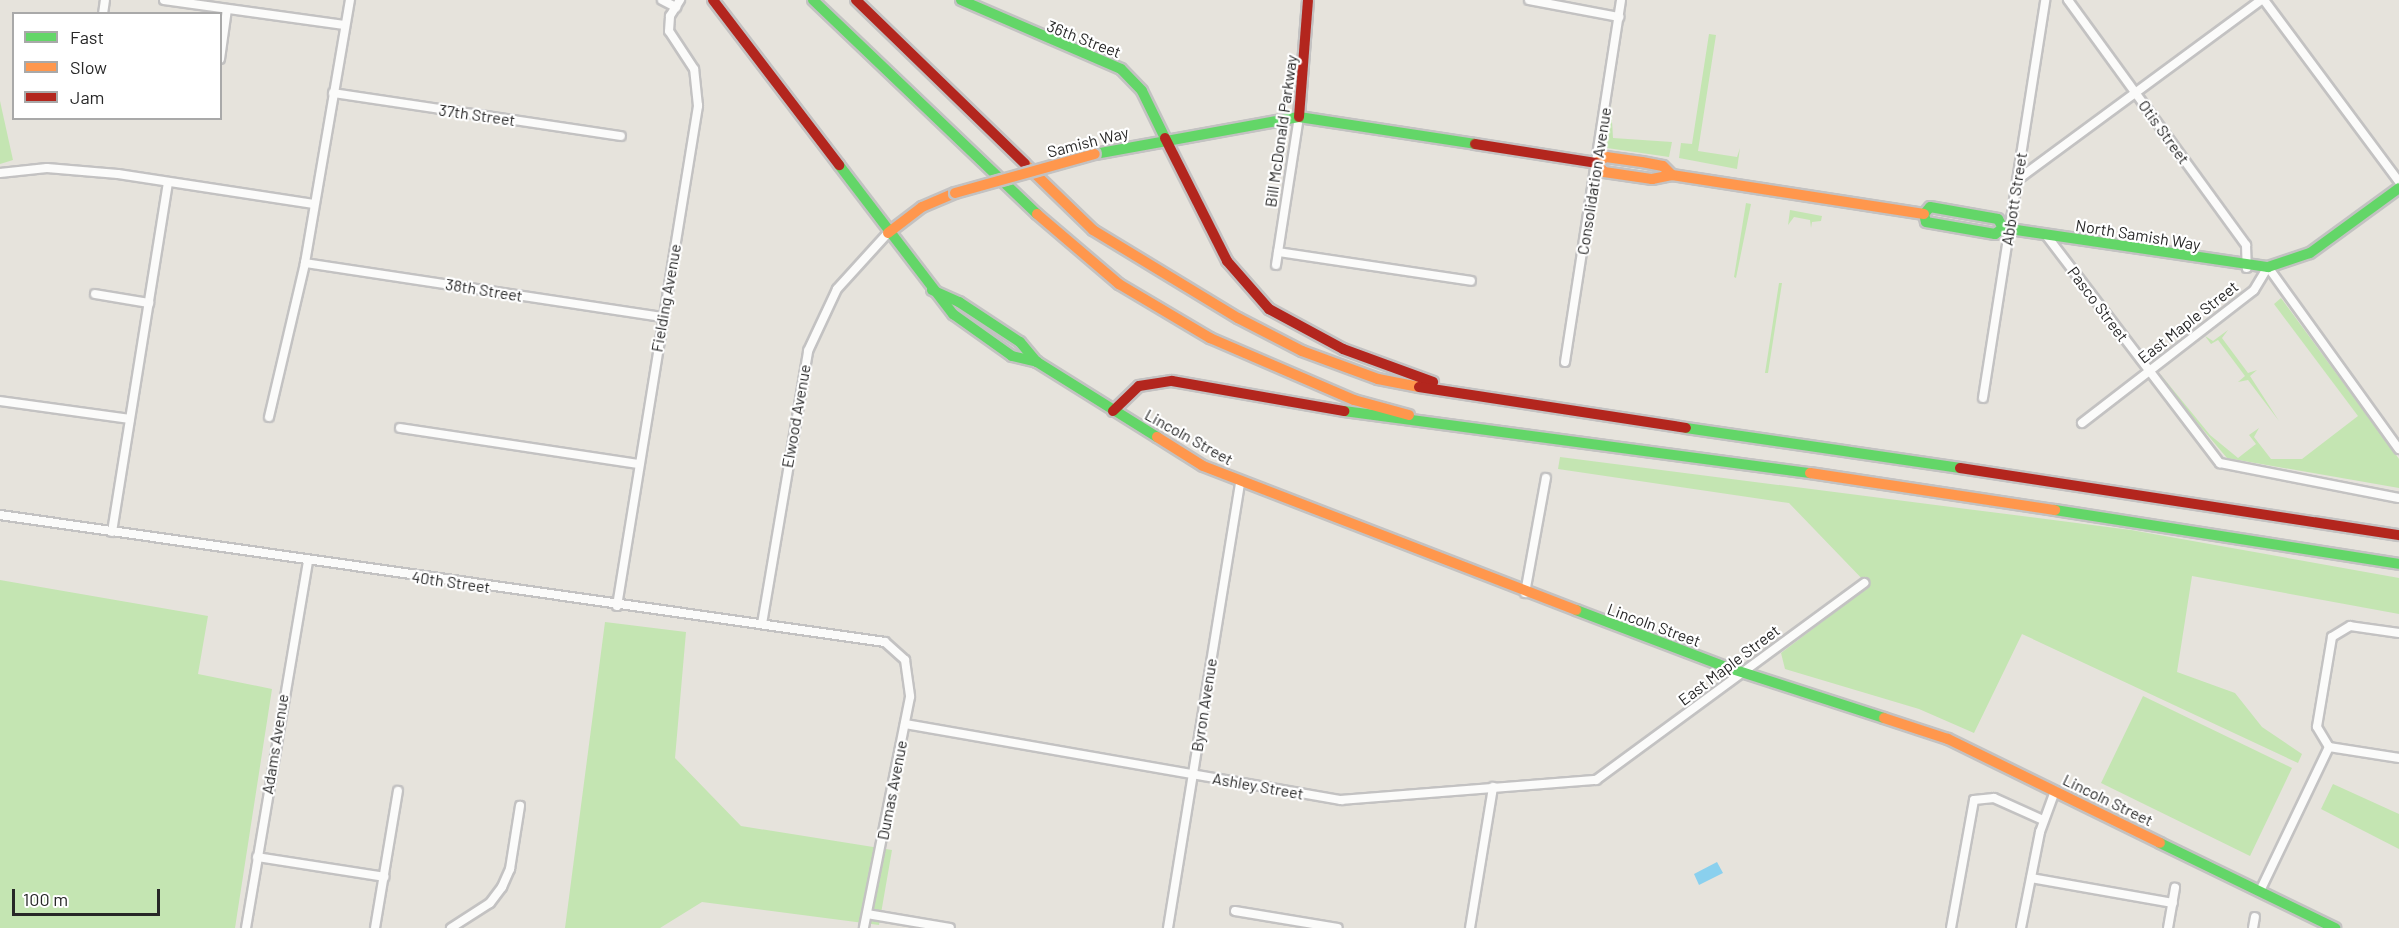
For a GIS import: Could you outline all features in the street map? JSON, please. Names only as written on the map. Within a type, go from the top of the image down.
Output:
[{"type":"main road","points":[[713,0],[888,233]]},
{"type":"main road","points":[[813,0],[1042,219],[1119,284],[1210,339],[1294,376],[1354,400],[1482,430]]},
{"type":"main road","points":[[856,0],[1093,230],[1158,272],[1302,351],[1378,379],[1539,409],[1827,447],[2399,535]]},
{"type":"main road","name":"36th Street","points":[[961,0],[1121,69],[1142,91],[1227,261],[1269,309],[1372,362],[1539,409]]},
{"type":"main road","name":"Bill McDonald Parkway","points":[[1299,117],[1309,2]]},
{"type":"main road","name":"Samish Way","points":[[888,233],[922,207],[956,193],[1095,154],[1165,138],[1299,117],[1596,163]]},
{"type":"main road","name":"North Samish Way","points":[[1596,163],[1604,171],[1662,181],[1672,174],[1924,214],[1926,222],[1995,234],[2006,228],[2247,268],[2268,267]]},
{"type":"main road","points":[[2268,267],[2310,253],[2399,188]]},
{"type":"main road","name":"Lincoln Street","points":[[888,233],[932,290],[979,334],[1012,356],[1037,362]]},
{"type":"main road","name":"Lincoln Street","points":[[932,290],[1020,342],[1037,362],[1203,466],[1525,593],[1743,673],[1948,739],[2335,928]]},
{"type":"main road","points":[[1113,411],[1139,386],[1172,381],[1326,410],[2185,526],[2399,564]]},
{"type":"street","points":[[164,0],[344,25]]},
{"type":"street","points":[[269,417],[305,263],[350,0]]},
{"type":"street","points":[[662,0],[678,3]]},
{"type":"street","points":[[1529,0],[1619,17]]},
{"type":"street","name":"Consolidation Avenue","points":[[1565,362],[1621,0]]},
{"type":"street","name":"Abbott Street","points":[[1983,398],[2006,228],[2017,180],[2045,0]]},
{"type":"street","name":"Otis Street","points":[[2068,0],[2246,245],[2247,268]]},
{"type":"street","points":[[2017,180],[2263,0],[2399,182]]},
{"type":"street","name":"Fielding Avenue","points":[[617,606],[698,98],[694,69],[669,31],[678,3]]},
{"type":"street","points":[[222,45],[227,9]]},
{"type":"street","name":"37th Street","points":[[333,93],[621,136]]},
{"type":"street","name":"Bill McDonald Parkway","points":[[1276,265],[1299,117]]},
{"type":"street","points":[[0,173],[47,168],[314,204]]},
{"type":"street","points":[[112,532],[168,183]]},
{"type":"street","name":"Elwood Avenue","points":[[762,624],[808,351],[837,289],[888,233]]},
{"type":"street","name":"Pasco Street","points":[[2046,235],[2216,459],[2229,468],[2399,498]]},
{"type":"street","points":[[1278,252],[1471,281]]},
{"type":"street","name":"38th Street","points":[[305,263],[663,317]]},
{"type":"street","points":[[2268,267],[2399,449]]},
{"type":"street","name":"East Maple Street","points":[[2082,423],[2254,290],[2268,267]]},
{"type":"street","points":[[95,294],[149,303]]},
{"type":"street","points":[[0,401],[130,419]]},
{"type":"street","points":[[400,428],[639,464]]},
{"type":"street","points":[[1525,593],[1546,478]]},
{"type":"street","name":"Byron Avenue","points":[[1168,928],[1240,481]]},
{"type":"street","name":"40th Street","points":[[0,515],[617,606],[880,641],[900,653]]},
{"type":"street","name":"Adams Avenue","points":[[246,928],[308,561]]},
{"type":"street","name":"East Maple Street","points":[[1612,771],[1864,583]]},
{"type":"street","points":[[2329,747],[2317,727],[2332,637],[2350,626],[2399,633]]},
{"type":"street","name":"Dumas Avenue","points":[[864,928],[905,724],[910,683],[900,653]]},
{"type":"street","name":"Ashley Street","points":[[905,724],[1341,800],[1596,780],[1612,771]]},
{"type":"street","points":[[2329,747],[2399,758]]},
{"type":"street","points":[[2260,891],[2329,747]]},
{"type":"street","points":[[1470,928],[1493,787]]},
{"type":"street","points":[[375,928],[398,791]]},
{"type":"street","points":[[2021,928],[2043,820],[2055,791]]},
{"type":"street","points":[[1951,928],[1974,800],[1994,798],[2043,820]]},
{"type":"street","points":[[451,928],[490,903],[502,887],[510,869],[520,806]]},
{"type":"street","points":[[257,857],[384,877]]},
{"type":"street","points":[[2031,878],[2173,903]]},
{"type":"street","points":[[2168,928],[2175,888]]},
{"type":"street","points":[[1235,911],[1338,928]]},
{"type":"street","points":[[867,914],[950,928]]},
{"type":"street","points":[[2253,928],[2255,917]]},
{"type":"green space","points":[[1709,34],[1716,35],[1698,151],[1737,157],[1740,148],[1737,169],[1679,158],[1681,143],[1692,144]]},
{"type":"green space","points":[[0,101],[13,160],[0,164]]},
{"type":"green space","points":[[1611,104],[1613,138],[1672,142],[1669,157],[1607,148]]},
{"type":"green space","points":[[1746,203],[1751,204],[1736,278],[1734,277]]},
{"type":"green space","points":[[1790,210],[1822,216],[1821,221],[1812,222],[1811,228],[1810,220],[1794,217],[1788,225]]},
{"type":"green space","points":[[1779,283],[1782,283],[1768,373],[1765,373]]},
{"type":"green space","points":[[2281,298],[2399,459],[2399,488],[2227,458],[2161,380],[2161,375],[2210,435],[2238,458],[2256,444],[2249,435],[2259,428],[2254,437],[2271,459],[2302,459],[2358,416],[2274,304]]},
{"type":"green space","points":[[2228,330],[2222,338],[2248,373],[2257,370],[2250,376],[2279,421],[2248,380],[2238,382],[2245,376],[2218,340],[2211,344],[2205,336],[2213,341]]},
{"type":"green space","points":[[1560,457],[2131,530],[2399,578],[2399,614],[2192,576],[2177,672],[2235,693],[2262,727],[2302,754],[2298,763],[2022,634],[1974,733],[1919,709],[1785,669],[1781,653],[1869,586],[1789,503],[1558,469]]},
{"type":"green space","points":[[0,580],[208,616],[198,674],[272,689],[235,928],[0,928]]},
{"type":"green space","points":[[605,622],[686,632],[675,758],[741,826],[892,850],[879,925],[702,902],[660,928],[565,928]]},
{"type":"green space","points":[[2143,696],[2292,768],[2250,856],[2101,783]]},
{"type":"green space","points":[[2333,784],[2399,814],[2399,849],[2321,809]]},
{"type":"water","points":[[1717,862],[1723,873],[1699,885],[1694,874]]},
{"type":"traffic: fast","points":[[813,0],[1037,214]]},
{"type":"traffic: fast","points":[[961,0],[1121,69],[1142,91],[1165,138]]},
{"type":"traffic: fast","points":[[1095,154],[1299,117],[1475,144]]},
{"type":"traffic: fast","points":[[839,165],[953,314],[1012,356],[1037,362]]},
{"type":"traffic: fast","points":[[1924,214],[1926,222],[1995,234],[2003,228],[2268,267],[2310,253],[2399,188]]},
{"type":"traffic: fast","points":[[1924,214],[1930,207],[1998,219],[2003,228]]},
{"type":"traffic: fast","points":[[932,290],[959,302],[1020,342],[1037,362],[1157,437]]},
{"type":"traffic: fast","points":[[1344,411],[1810,473]]},
{"type":"traffic: fast","points":[[1686,428],[1960,468]]},
{"type":"traffic: fast","points":[[2055,510],[2399,564]]},
{"type":"traffic: fast","points":[[1576,610],[1726,667],[1884,718]]},
{"type":"traffic: fast","points":[[2160,843],[2335,928]]},
{"type":"traffic: slow","points":[[955,193],[1095,154]]},
{"type":"traffic: slow","points":[[1596,163],[1606,157],[1642,162],[1663,166],[1672,175],[1924,214]]},
{"type":"traffic: slow","points":[[1596,163],[1604,172],[1652,179],[1672,175]]},
{"type":"traffic: slow","points":[[1025,164],[1093,230],[1238,318],[1302,351],[1378,379],[1419,387]]},
{"type":"traffic: slow","points":[[888,233],[922,207],[955,193]]},
{"type":"traffic: slow","points":[[1037,214],[1119,284],[1210,338],[1354,400],[1409,415]]},
{"type":"traffic: slow","points":[[1157,437],[1203,466],[1576,610]]},
{"type":"traffic: slow","points":[[1810,473],[2055,510]]},
{"type":"traffic: slow","points":[[1884,718],[1948,739],[2160,843]]},
{"type":"traffic: jam","points":[[713,0],[839,165]]},
{"type":"traffic: jam","points":[[856,0],[1025,164]]},
{"type":"traffic: jam","points":[[1299,117],[1308,0]]},
{"type":"traffic: jam","points":[[1165,138],[1227,261],[1269,309],[1343,349],[1433,382]]},
{"type":"traffic: jam","points":[[1475,144],[1596,163]]},
{"type":"traffic: jam","points":[[1113,411],[1139,386],[1172,381],[1344,411]]},
{"type":"traffic: jam","points":[[1419,387],[1686,428]]},
{"type":"traffic: jam","points":[[1960,468],[2399,535]]}]
